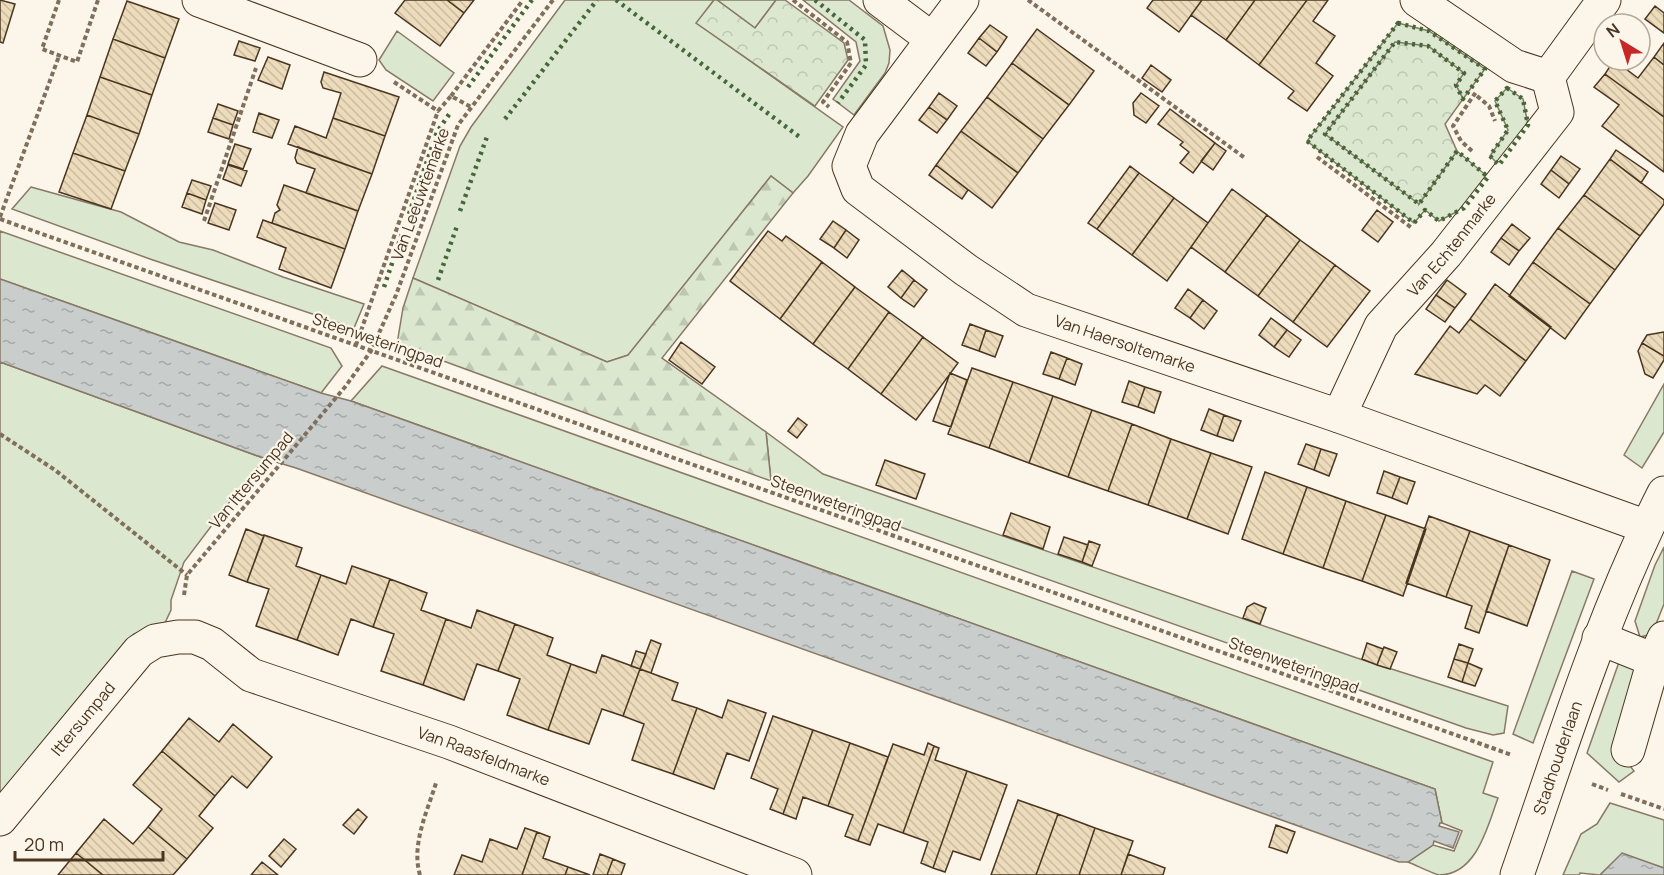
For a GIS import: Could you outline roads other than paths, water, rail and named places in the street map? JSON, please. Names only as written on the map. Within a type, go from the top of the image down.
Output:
[{"type":"street","points":[[199,0],[360,60]]},
{"type":"street","points":[[880,0],[932,39],[962,0]]},
{"type":"street","points":[[1417,0],[1514,66],[1548,76],[1604,0]]},
{"type":"street","name":"Van Haersoltemarke","points":[[932,39],[862,134],[849,166],[858,189],[966,270],[1026,310],[1339,416],[1647,527]]},
{"type":"street","name":"Van Echtenmarke","points":[[1339,416],[1381,326],[1446,254],[1557,112],[1548,76]]},
{"type":"street","name":"Stadhouderlaan","points":[[1517,875],[1599,639],[1664,493]]},
{"type":"street","name":"Van Raasfeldmarke","points":[[178,637],[195,637],[212,644],[251,675],[448,742],[795,875]]},
{"type":"street","name":"Ittersumpad","points":[[0,819],[139,651],[155,640],[178,637]]},
{"type":"street","points":[[1599,639],[1659,649],[1628,750]]},
{"type":"water","points":[[0,279],[321,393],[351,401],[1435,789],[1442,823],[1439,826],[1459,832],[1453,848],[1434,841],[1433,845],[1408,862],[1399,862],[266,459],[0,362]]},
{"type":"water","points":[[1622,853],[1664,868],[1664,875],[1600,875]]}]
